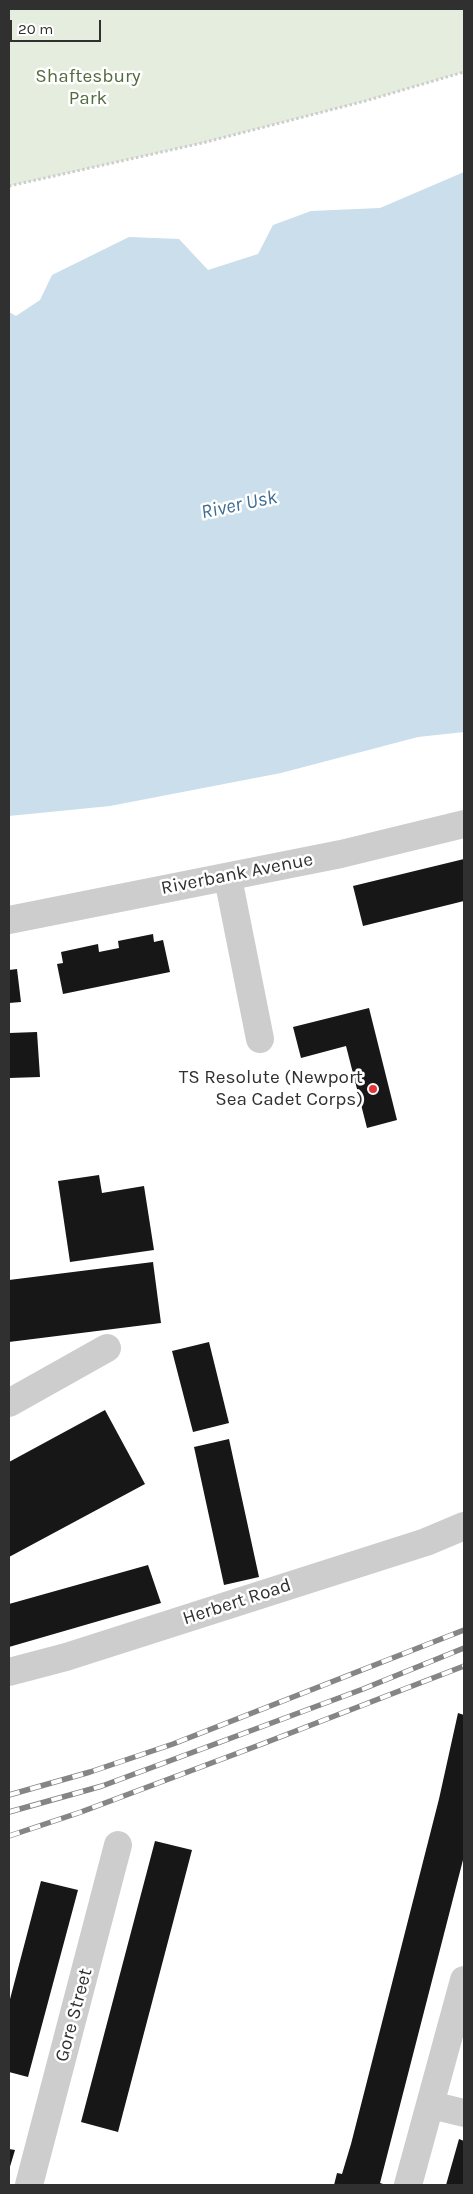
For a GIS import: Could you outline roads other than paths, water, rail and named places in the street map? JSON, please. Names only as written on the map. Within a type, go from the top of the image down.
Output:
[{"type":"street","name":"Riverbank Avenue","points":[[9,920],[151,891],[228,878],[341,854],[464,824]]},
{"type":"street","points":[[228,878],[260,1039]]},
{"type":"street","points":[[9,1403],[107,1348]]},
{"type":"street","name":"Herbert Road","points":[[9,1672],[66,1657],[426,1542],[464,1526]]},
{"type":"street","name":"Gore Street","points":[[29,2185],[118,1845]]},
{"type":"street","points":[[408,2185],[464,1980]]},
{"type":"street","points":[[431,2105],[464,2113]]},
{"type":"water","name":"River Usk","points":[[464,172],[464,732],[418,737],[281,773],[110,806],[9,816],[9,312],[16,316],[40,300],[52,275],[129,237],[179,239],[208,270],[258,254],[273,225],[311,211],[380,208]]},
{"type":"railway","points":[[9,1795],[90,1772],[173,1744],[464,1630]]},
{"type":"railway","points":[[9,1812],[102,1786],[363,1689],[464,1648]]},
{"type":"railway","points":[[9,1836],[81,1812],[464,1666]]},
{"type":"place","name":"TS Resolute (Newport Sea Cadet Corps)","points":[[373,1089]]},
{"type":"park label","name":"Shaftesbury Park","points":[[88,88]]}]
